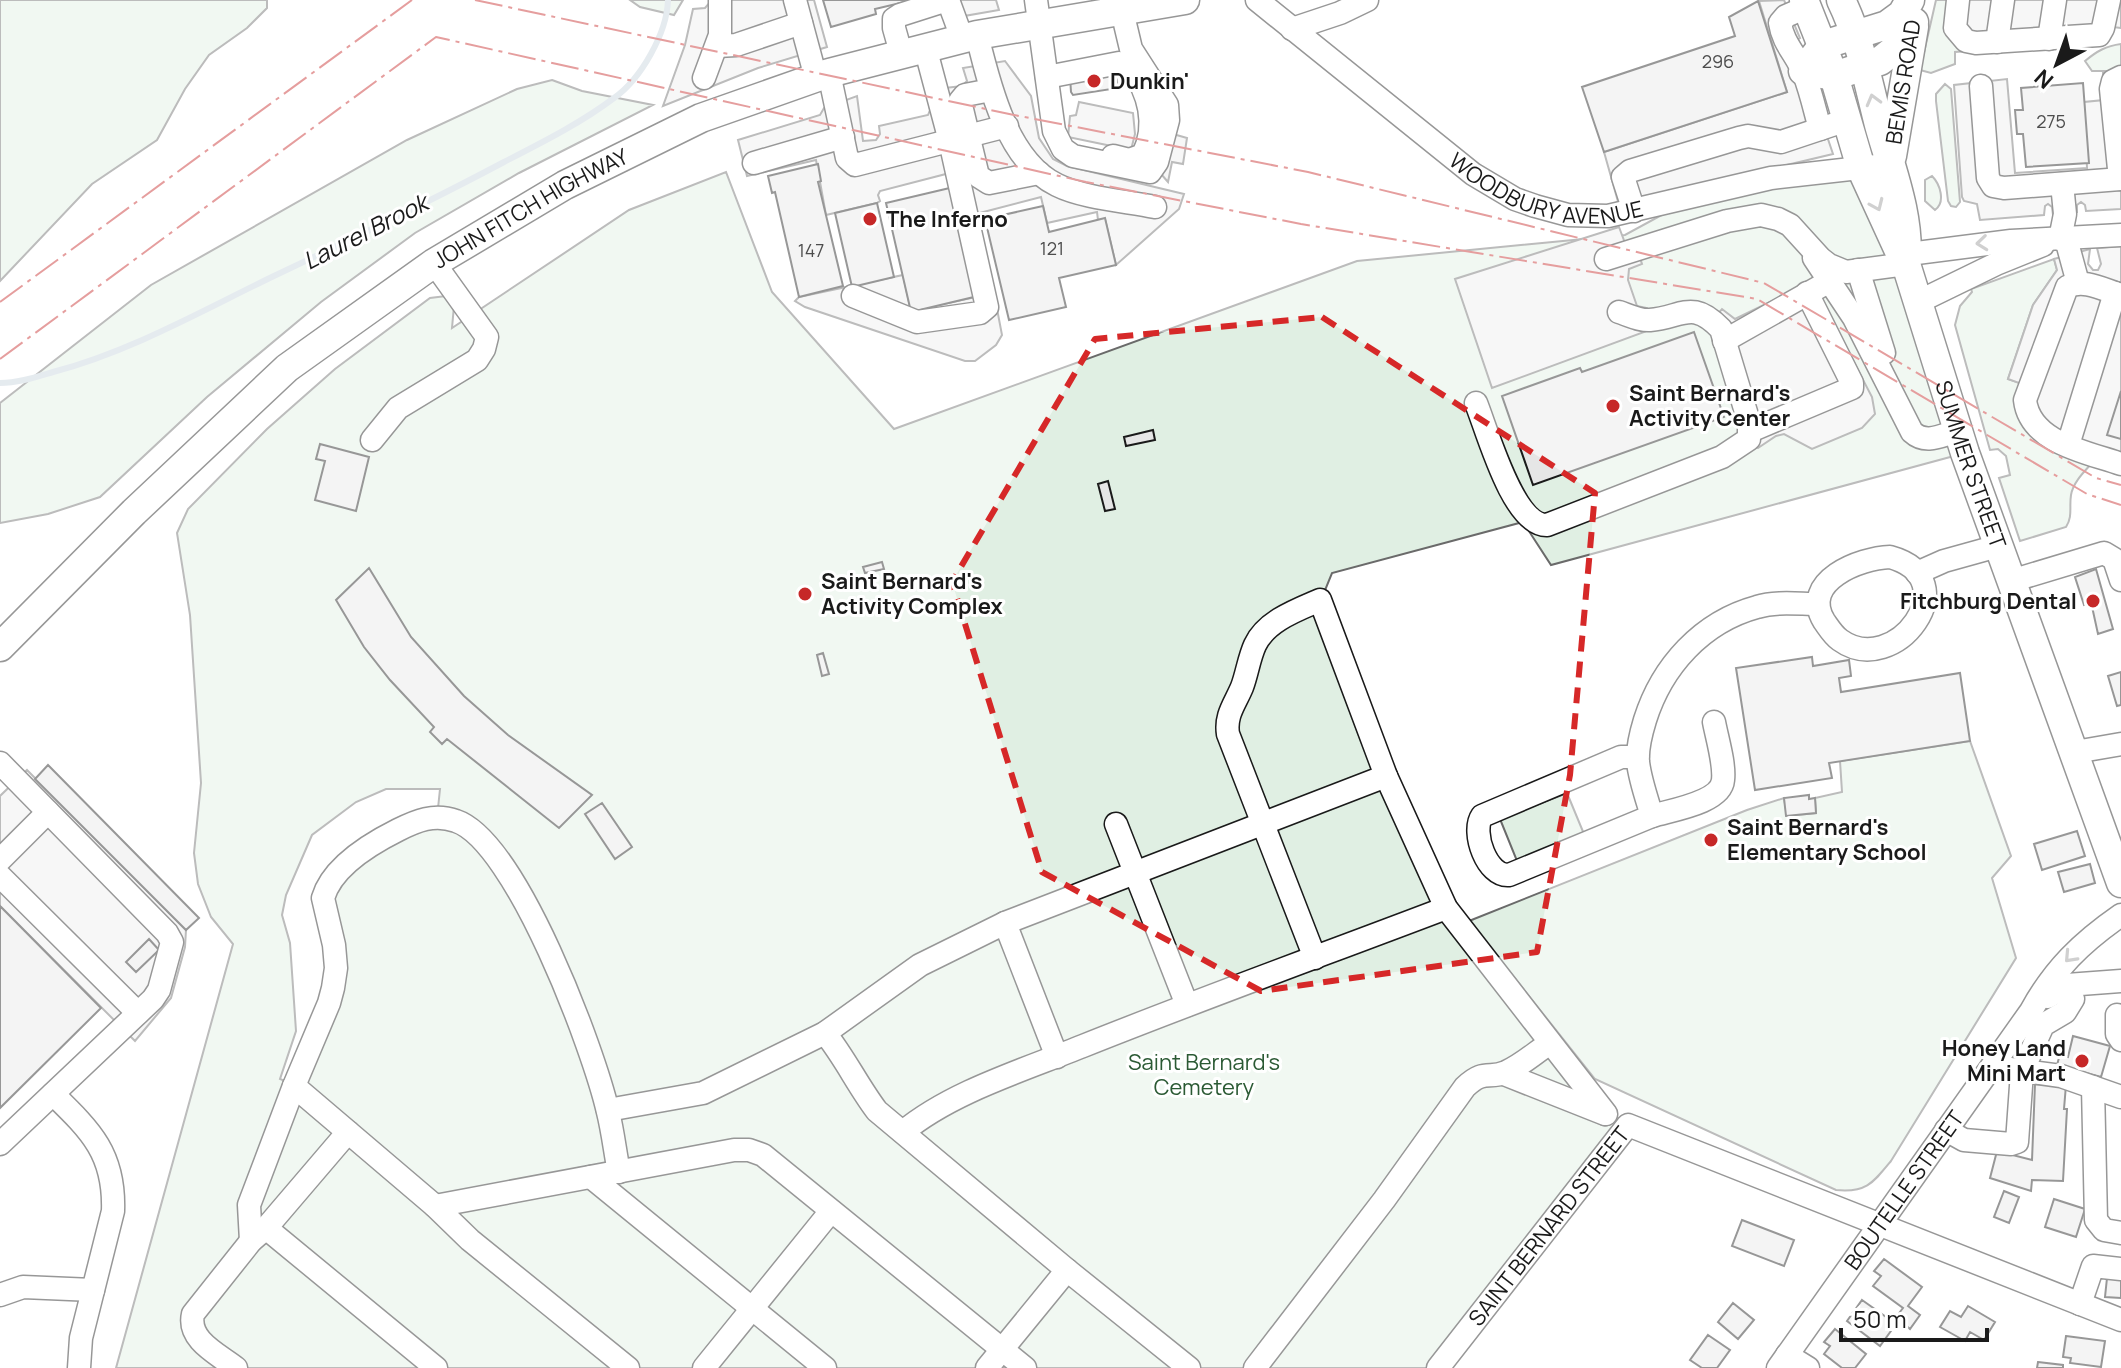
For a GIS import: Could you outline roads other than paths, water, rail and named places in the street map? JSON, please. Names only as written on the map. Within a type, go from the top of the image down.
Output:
[{"type":"main road","name":"JOHN FITCH HIGHWAY","points":[[0,647],[134,512],[287,368],[434,263],[565,185],[687,124],[822,76],[969,36],[1038,12],[1091,8],[1122,11],[1185,0]]},
{"type":"main road","name":"SUMMER STREET","points":[[1841,0],[1856,35],[1902,210],[1905,258],[1958,431],[2121,883]]},
{"type":"main road","points":[[1806,3],[1834,76],[1861,168],[1905,258]]},
{"type":"main road","name":"BEMIS ROAD","points":[[1823,45],[1887,25],[1913,7]]},
{"type":"main road","name":"BEMIS ROAD","points":[[1890,165],[1913,7]]},
{"type":"main road","points":[[1823,45],[1803,71],[1834,76],[1864,66],[1890,54],[1899,46],[1913,7]]},
{"type":"street","points":[[704,78],[720,35],[720,0]]},
{"type":"street","points":[[795,0],[843,137],[847,158],[855,165],[1007,126]]},
{"type":"street","points":[[1039,173],[983,182],[913,50],[893,25],[896,17],[948,0],[969,36],[1007,126],[1025,158],[1039,173],[1067,189],[1155,207]]},
{"type":"street","name":"WOODBURY AVENUE","points":[[1257,0],[1473,174],[1515,199],[1535,206],[1584,217],[1634,211],[1771,178],[1890,165]]},
{"type":"street","points":[[1292,29],[1367,0]]},
{"type":"street","points":[[1958,0],[1955,28],[1961,37],[1976,43],[2093,36],[2102,33],[2109,0]]},
{"type":"street","points":[[1997,42],[2003,0]]},
{"type":"street","points":[[2049,39],[2055,0]]},
{"type":"street","points":[[1806,3],[1780,23],[1785,42],[1803,71],[1820,129]]},
{"type":"street","points":[[1038,12],[1058,143],[1073,156],[1145,172],[1153,170],[1157,162],[1168,113],[1163,97],[1133,52],[1122,11]]},
{"type":"street","points":[[717,46],[736,45],[801,23]]},
{"type":"street","points":[[1046,71],[1133,52]]},
{"type":"street","points":[[1046,71],[1125,64],[1147,94],[1151,115],[1145,151],[1129,160],[1067,143],[1057,135],[1053,124]]},
{"type":"street","points":[[1981,86],[1988,178],[1993,186],[2004,188],[2120,179],[2111,89],[2113,81],[2121,77]]},
{"type":"street","points":[[853,296],[917,322],[980,313],[987,307],[959,139],[962,98],[991,90]]},
{"type":"street","points":[[1634,211],[1623,177],[1630,171],[1739,138],[1748,136],[1781,142],[1847,120]]},
{"type":"street","points":[[754,163],[843,137]]},
{"type":"street","points":[[2062,184],[2065,214],[2063,239],[2078,283]]},
{"type":"street","points":[[1606,259],[1727,221],[1753,215],[1778,219],[1795,231],[1829,265],[1844,274],[1900,407]]},
{"type":"street","points":[[1724,341],[1844,274],[1905,258],[1998,242],[2121,235]]},
{"type":"street","points":[[1918,302],[1996,264],[2063,239]]},
{"type":"street","points":[[372,440],[398,408],[477,360],[484,349],[487,337],[434,263]]},
{"type":"street","points":[[1844,274],[1854,318],[1912,432],[1921,439],[1928,439],[1958,431]]},
{"type":"street","points":[[2068,445],[2118,294],[2078,283],[2071,284],[2063,294],[2025,400],[2026,408],[2037,427],[2046,435],[2068,445],[2121,464]]},
{"type":"street","points":[[1750,431],[1852,388],[1807,293]]},
{"type":"street","points":[[1476,403],[1512,495],[1529,517],[1541,525],[1733,452],[1749,439],[1750,431],[1721,329],[1714,322],[1696,311],[1646,320],[1619,312]]},
{"type":"street","points":[[1917,573],[1944,561],[1998,546]]},
{"type":"street","points":[[2011,581],[2104,553],[2114,559],[2121,580]]},
{"type":"street","points":[[1890,557],[1917,573],[1925,585],[1927,597],[1924,608],[1902,636],[1884,647],[1859,648],[1838,639],[1821,615],[1818,604],[1825,585],[1834,576],[1871,559],[1890,557]]},
{"type":"street","points":[[1315,958],[1228,734],[1227,719],[1261,635],[1280,620],[1320,600],[1386,776],[1446,908],[1606,1114]]},
{"type":"street","points":[[1652,816],[1638,757],[1650,704],[1667,671],[1710,628],[1734,615],[1760,606],[1818,604]]},
{"type":"street","points":[[1638,757],[1621,757],[1488,812],[1479,820],[1478,834],[1492,868],[1503,876],[1652,816],[1704,801],[1717,793],[1723,781],[1714,722]]},
{"type":"street","points":[[2075,752],[2121,744]]},
{"type":"street","points":[[0,763],[167,933],[172,942],[159,990],[0,1144]]},
{"type":"street","points":[[608,1110],[703,1093],[825,1033],[920,965],[1005,923],[1386,776]]},
{"type":"street","points":[[0,860],[48,812]]},
{"type":"street","points":[[436,1368],[259,1235],[249,1205],[333,988],[336,968],[323,898],[325,889],[337,873],[385,837],[420,819],[456,821],[474,831],[491,847],[510,876],[574,1010],[608,1110],[619,1172]]},
{"type":"street","points":[[1116,824],[1187,1005]]},
{"type":"street","points":[[0,876],[138,1013]]},
{"type":"street","points":[[903,1132],[920,1118],[963,1095],[1187,1005],[1446,908]]},
{"type":"street","name":"BOUTELLE STREET","points":[[2039,1016],[2048,980],[2081,945],[2121,915]]},
{"type":"street","points":[[1005,923],[1057,1057]]},
{"type":"street","name":"BOUTELLE STREET","points":[[1783,1361],[1996,1061],[2039,1016],[2053,992],[2067,985],[2121,981]]},
{"type":"street","points":[[1946,1130],[1964,1140],[2015,1144],[2019,1139],[2022,1072],[2039,1016],[2065,1012],[2073,999]]},
{"type":"street","points":[[2117,1015],[2117,1034],[2121,1040]]},
{"type":"street","points":[[825,1033],[877,1111],[1189,1368]]},
{"type":"street","points":[[1504,1074],[1550,1043]]},
{"type":"street","points":[[1996,1061],[2022,1072],[2061,1076],[2121,1097]]},
{"type":"street","points":[[1255,1368],[1475,1077],[1487,1073],[1504,1074],[1628,1125]]},
{"type":"street","points":[[294,1086],[435,1206],[470,1240],[628,1368]]},
{"type":"street","points":[[2093,1087],[2096,1220],[2104,1230],[2121,1233]]},
{"type":"street","points":[[53,1094],[93,1134],[111,1173],[113,1211],[81,1338],[79,1368]]},
{"type":"street","name":"SAINT BERNARD STREET","points":[[1438,1368],[1628,1125],[2121,1320]]},
{"type":"street","points":[[236,1368],[197,1338],[191,1323],[193,1314],[348,1132]]},
{"type":"street","points":[[435,1206],[734,1150],[749,1150],[763,1155],[1025,1368]]},
{"type":"street","points":[[591,1177],[825,1368]]},
{"type":"street","points":[[704,1368],[831,1211]]},
{"type":"street","points":[[2080,1304],[2093,1266],[2121,1269]]},
{"type":"street","points":[[987,1368],[1067,1270]]},
{"type":"street","points":[[0,1295],[23,1287],[93,1290]]},
{"type":"street","points":[[1783,1361],[1808,1368]]},
{"type":"waterway","name":"Laurel Brook","points":[[0,383],[27,379],[82,363],[139,341],[419,206],[588,116],[624,90],[643,67],[663,27],[668,0]]},
{"type":"place","name":"Dunkin'","points":[[1094,81]]},
{"type":"place","name":"The Inferno","points":[[870,219]]},
{"type":"place","name":"Saint Bernard's Activity Center","points":[[1613,406]]},
{"type":"place","name":"Saint Bernard's Activity Complex","points":[[805,594]]},
{"type":"place","name":"Fitchburg Dental","points":[[2093,601]]},
{"type":"place","name":"Saint Bernard's Elementary School","points":[[1711,840]]},
{"type":"place","name":"Honey Land Mini Mart","points":[[2082,1061]]},
{"type":"park label","name":"Saint Bernard's Cemetery","points":[[1204,1074]]}]
